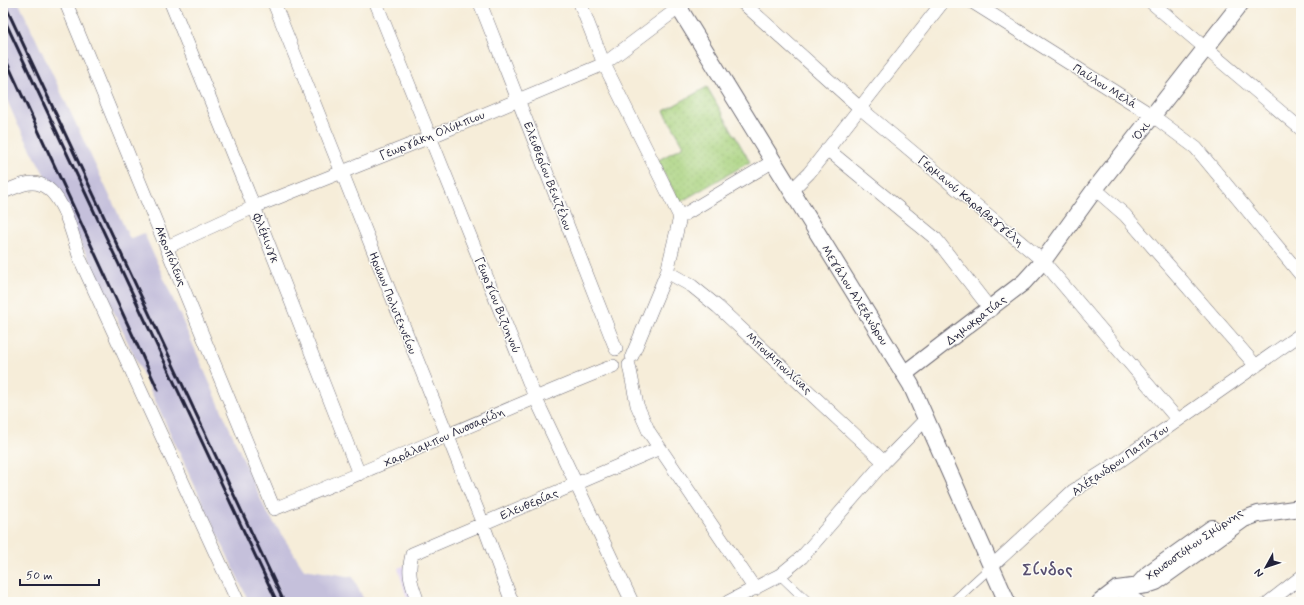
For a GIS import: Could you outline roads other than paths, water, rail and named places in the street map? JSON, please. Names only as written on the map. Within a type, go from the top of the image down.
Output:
[{"type":"street","name":"Ακροπόλεως","points":[[66,3],[274,509]]},
{"type":"street","name":"Φλέμινγκ","points":[[171,3],[360,474]]},
{"type":"street","name":"Ηρώων Πολυτεχνείου","points":[[274,3],[340,171],[483,524],[512,602]]},
{"type":"street","name":"Γεωργίου Βιζυηνού","points":[[376,3],[535,397],[632,602]]},
{"type":"street","name":"Ελευθερίου Βενιζέλου","points":[[480,3],[616,349]]},
{"type":"street","points":[[580,3],[604,64],[680,217],[667,272],[630,361],[623,369],[613,366],[610,357],[616,349],[625,349],[630,361],[637,404],[648,432],[755,589]]},
{"type":"street","name":"Γερμανού Καραβαγγέλη","points":[[743,3],[860,108],[1043,261],[1178,420]]},
{"type":"street","points":[[791,192],[809,173],[942,3]]},
{"type":"street","name":"Παύλου Μελά","points":[[974,3],[1153,116],[1196,148],[1301,276]]},
{"type":"street","points":[[1152,3],[1301,129]]},
{"type":"street","name":"Όχι","points":[[1043,261],[1095,189],[1241,3]]},
{"type":"street","name":"Γεωργάκη Ολύμπιου","points":[[167,247],[254,207],[340,171],[430,137],[604,64],[680,5]]},
{"type":"street","name":"Μεγάλου Αλεξάνδρου","points":[[680,5],[772,162],[916,395],[925,420],[1007,602]]},
{"type":"street","points":[[828,149],[936,239],[991,310]]},
{"type":"street","points":[[680,217],[772,162]]},
{"type":"street","points":[[3,192],[21,185],[33,183],[44,186],[54,195],[62,207],[80,259],[238,602]]},
{"type":"street","points":[[1095,189],[1125,215],[1256,366]]},
{"type":"street","name":"Δημοκρατίας","points":[[904,374],[991,310],[1024,282],[1043,261]]},
{"type":"street","name":"Μπουμπουλίνας","points":[[667,272],[692,286],[718,307],[884,462]]},
{"type":"street","name":"Αλέξανδρου Παπάγου","points":[[953,602],[1073,491],[1117,463],[1301,334]]},
{"type":"street","name":"Χαράλαμπου Λυσσαρίδη","points":[[274,509],[360,474],[535,397],[613,366]]},
{"type":"street","points":[[728,602],[780,575],[802,557],[884,462],[925,420]]},
{"type":"street","name":"Ελευθερίας","points":[[418,602],[409,577],[408,568],[412,554],[660,448]]},
{"type":"street","name":"Χρυσοστόμου Σμύρνης","points":[[1137,586],[1149,572],[1239,509],[1252,505],[1301,498]]},
{"type":"street","name":"Χρυσοστόμου Σμύρνης","points":[[1116,589],[1146,586],[1156,582],[1244,519],[1258,514],[1301,508]]},
{"type":"street","points":[[780,575],[808,602]]},
{"type":"street","points":[[1268,602],[1301,577]]},
{"type":"street","points":[[1100,602],[1116,589],[1139,602]]},
{"type":"railway","points":[[4,3],[284,602]]},
{"type":"railway","points":[[3,17],[277,602]]},
{"type":"railway","points":[[3,54],[158,390]]},
{"type":"district","name":"Σίνδος","points":[[1048,569]]}]
